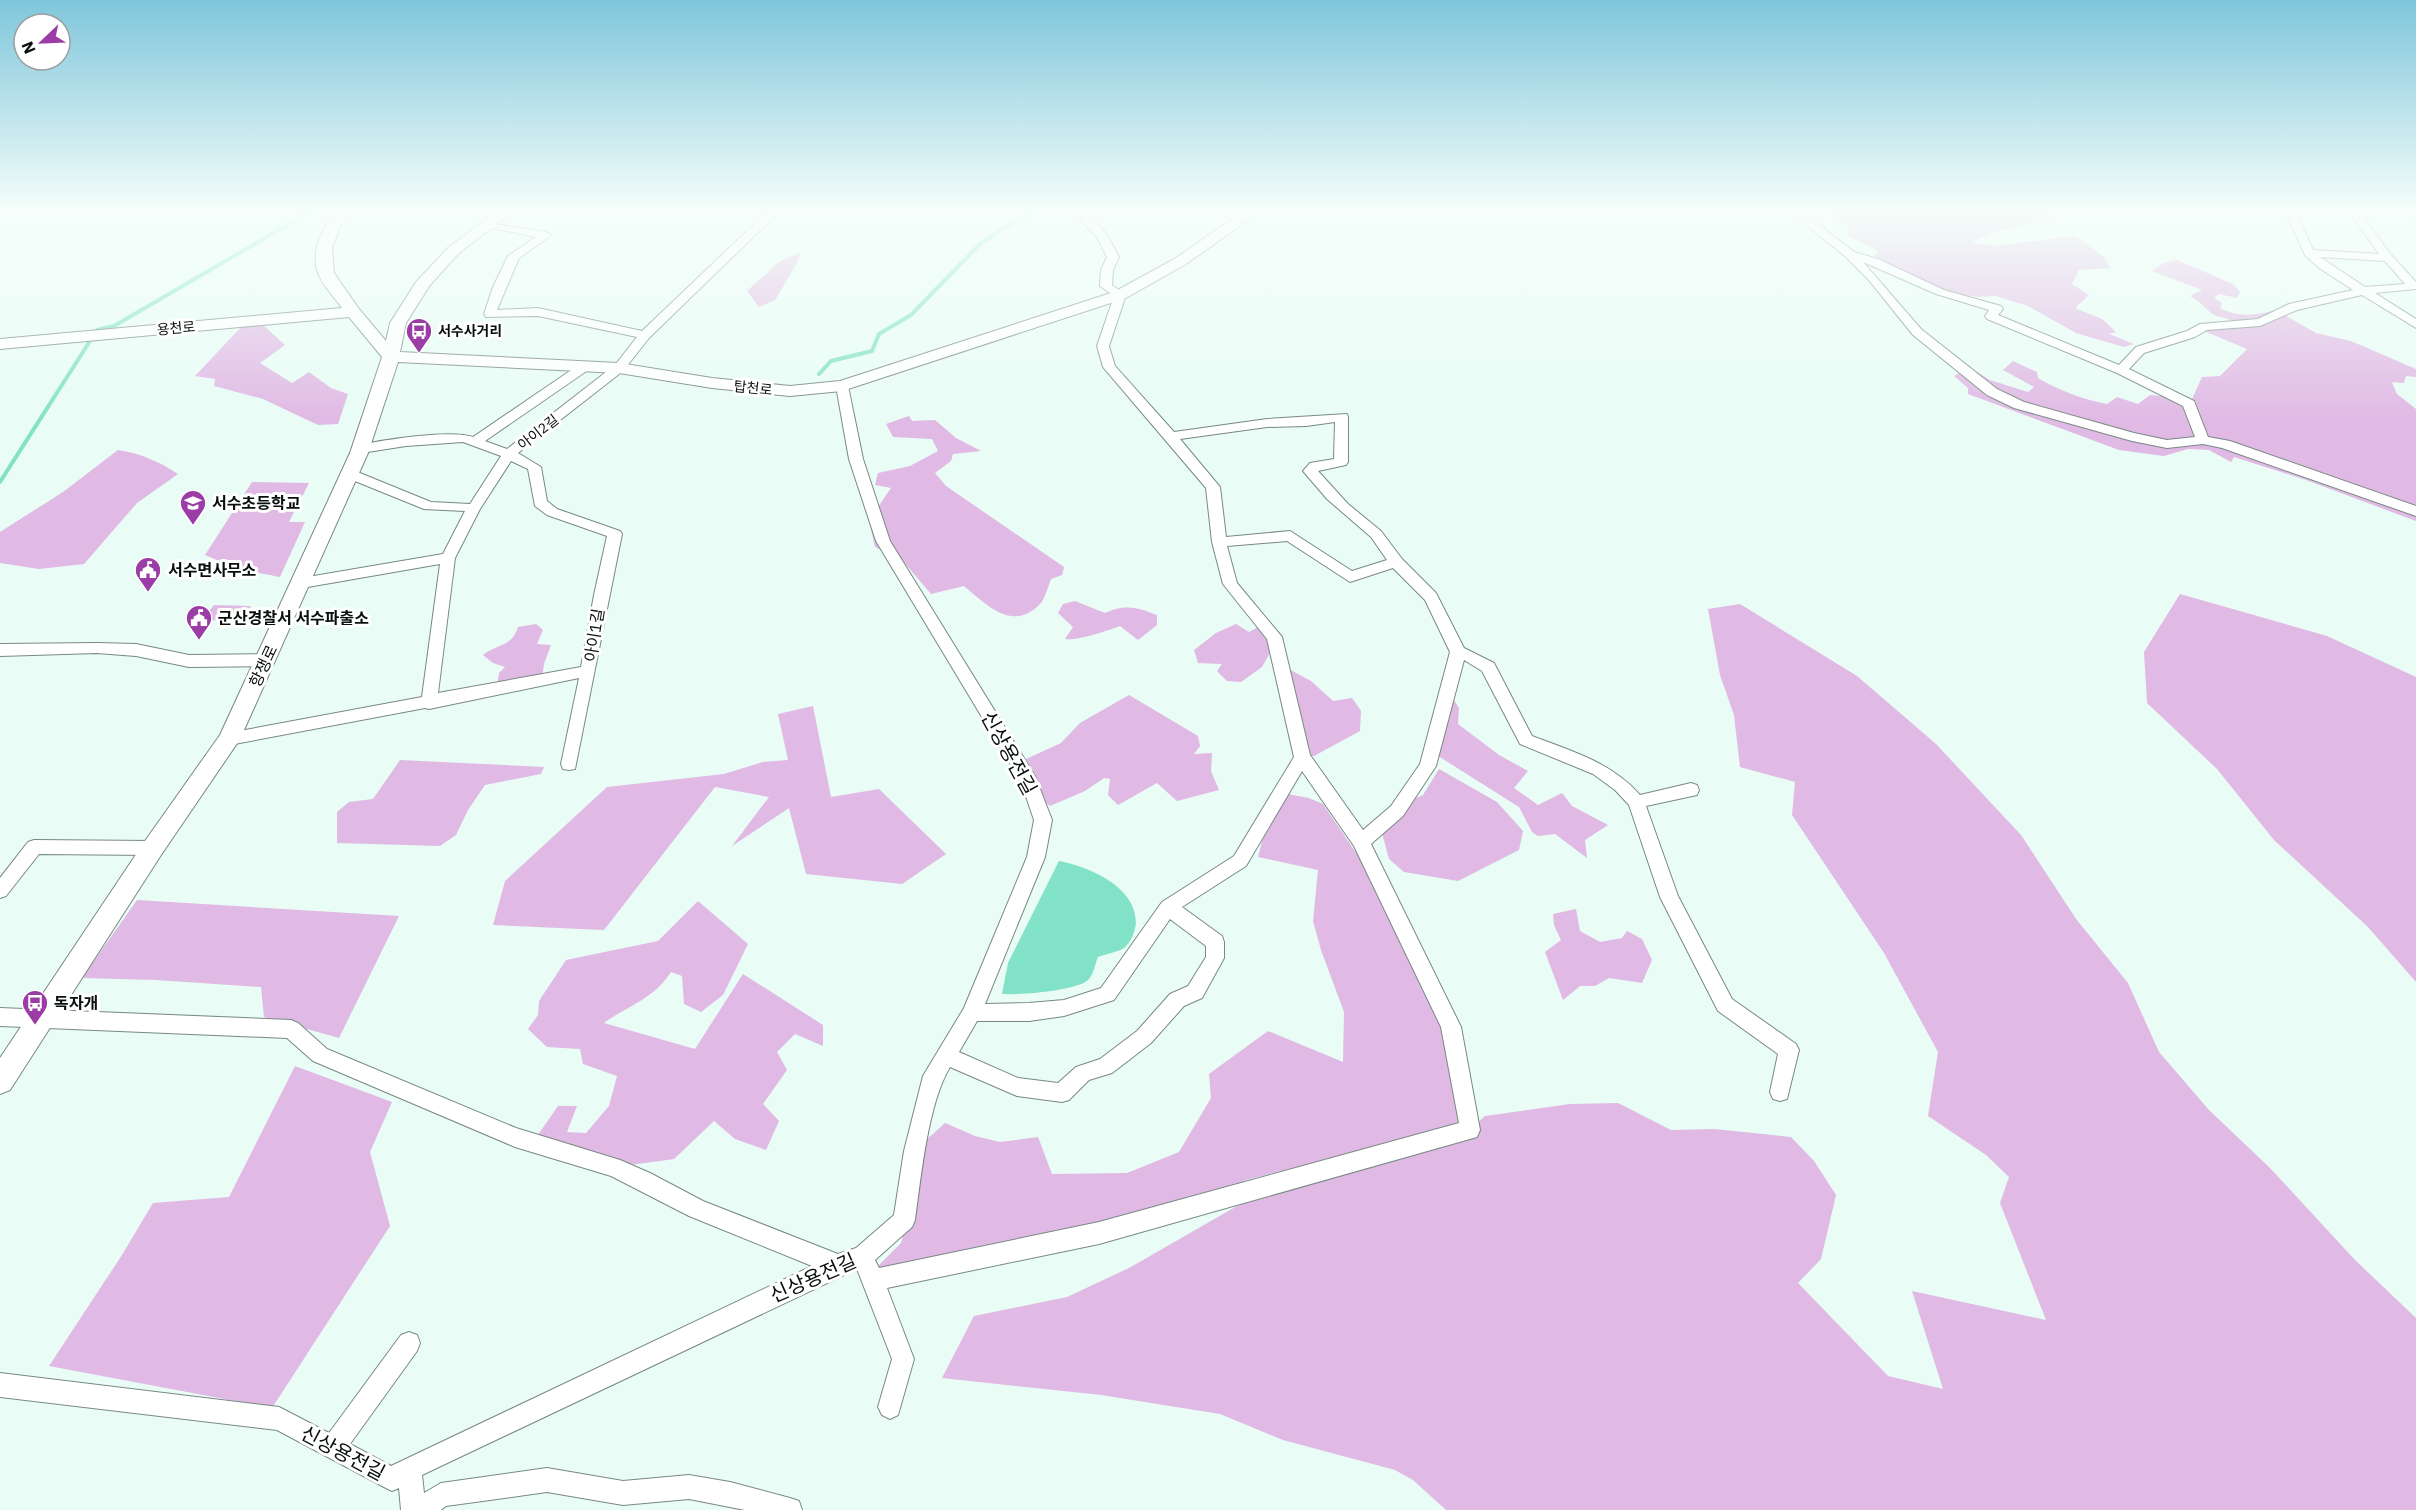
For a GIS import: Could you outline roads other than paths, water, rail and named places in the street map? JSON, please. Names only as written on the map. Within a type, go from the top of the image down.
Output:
[{"type":"street","points":[[331,280],[353,312],[391,357]]},
{"type":"street","name":"항쟁로","points":[[0,1081],[153,848],[229,739],[302,583],[361,449],[391,357],[398,323],[425,280]]},
{"type":"street","points":[[502,280],[490,314],[538,312],[645,335]]},
{"type":"street","name":"아이2길","points":[[429,703],[448,558],[473,509],[509,454],[619,368],[645,335],[701,280]]},
{"type":"street","points":[[873,1280],[1099,1233],[1470,1130],[1451,1027],[1361,842],[1302,757],[1274,637],[1230,584],[1219,542],[1213,487],[1109,367],[1103,346],[1120,295],[1106,286],[1106,280]]},
{"type":"street","name":"탑천로","points":[[391,357],[587,365],[754,389],[812,391],[842,386],[1120,295],[1146,280]]},
{"type":"street","points":[[1875,280],[1917,332],[1992,392],[2019,405],[2123,435],[2168,444],[2204,441],[2225,444],[2416,511]]},
{"type":"street","points":[[1915,280],[1940,292],[1997,309],[1991,316],[2121,370],[2189,404],[2204,441]]},
{"type":"street","points":[[2347,280],[2416,324]]},
{"type":"street","points":[[2121,370],[2140,350],[2191,334],[2204,327],[2260,322],[2293,307],[2365,291],[2415,286]]},
{"type":"street","name":"용천로","points":[[0,344],[353,312]]},
{"type":"street","points":[[476,441],[587,365]]},
{"type":"street","name":"신상용전길","points":[[0,1385],[279,1419],[392,1479],[410,1468],[838,1265],[863,1256],[904,1220],[914,1151],[933,1076],[972,1013],[1036,857],[1043,820],[1029,781],[883,541],[856,459],[842,386]]},
{"type":"street","points":[[1171,436],[1267,423],[1306,422],[1342,417],[1341,462],[1315,466],[1310,471],[1336,500],[1362,520],[1389,548],[1396,562],[1431,597],[1458,652],[1428,766],[1397,811],[1361,842]]},
{"type":"street","name":"아이1길","points":[[229,739],[429,703],[588,671],[601,595],[615,534],[552,512],[540,503],[534,467],[476,441],[464,438],[406,442],[361,449]]},
{"type":"street","points":[[350,474],[429,506],[461,506],[473,509]]},
{"type":"street","points":[[1219,542],[1290,536],[1350,578],[1396,562]]},
{"type":"street","points":[[302,583],[448,558]]},
{"type":"street","points":[[0,650],[97,648],[136,650],[189,661],[266,660]]},
{"type":"street","points":[[1458,652],[1488,667],[1526,740],[1599,769],[1621,785],[1636,802],[1669,897],[1725,1005],[1789,1050],[1780,1092]]},
{"type":"street","points":[[569,764],[588,671]]},
{"type":"street","points":[[972,1013],[1029,1012],[1053,1009],[1107,994],[1168,907],[1240,861],[1302,757]]},
{"type":"street","points":[[1636,802],[1690,790]]},
{"type":"street","points":[[0,891],[34,847],[153,848]]},
{"type":"street","points":[[946,1056],[1017,1087],[1062,1093],[1083,1073],[1106,1067],[1144,1037],[1178,1000],[1195,992],[1215,958],[1215,942],[1168,907]]},
{"type":"street","points":[[0,1017],[39,1021],[291,1029],[320,1055],[514,1137],[613,1167],[644,1180],[696,1209],[838,1265]]},
{"type":"street","points":[[863,1256],[903,1359],[890,1407]]},
{"type":"street","points":[[333,1448],[409,1343]]},
{"type":"street","points":[[410,1468],[413,1510]]},
{"type":"street","points":[[422,1510],[441,1495],[548,1480],[623,1492],[689,1487],[730,1494],[790,1510]]},
{"type":"waterway","points":[[97,330],[114,326],[192,280]]},
{"type":"waterway","points":[[819,374],[831,361],[872,351],[879,334],[911,315],[945,280]]},
{"type":"waterway","points":[[0,482],[90,341]]},
{"type":"place","name":"서수사거리","points":[[419,354]]},
{"type":"place","name":"서수초등학교","points":[[193,526]]},
{"type":"place","name":"서수면사무소","points":[[148,593]]},
{"type":"place","name":"군산경찰서 서수파출소","points":[[199,641]]},
{"type":"place","name":"독자개","points":[[35,1026]]}]
